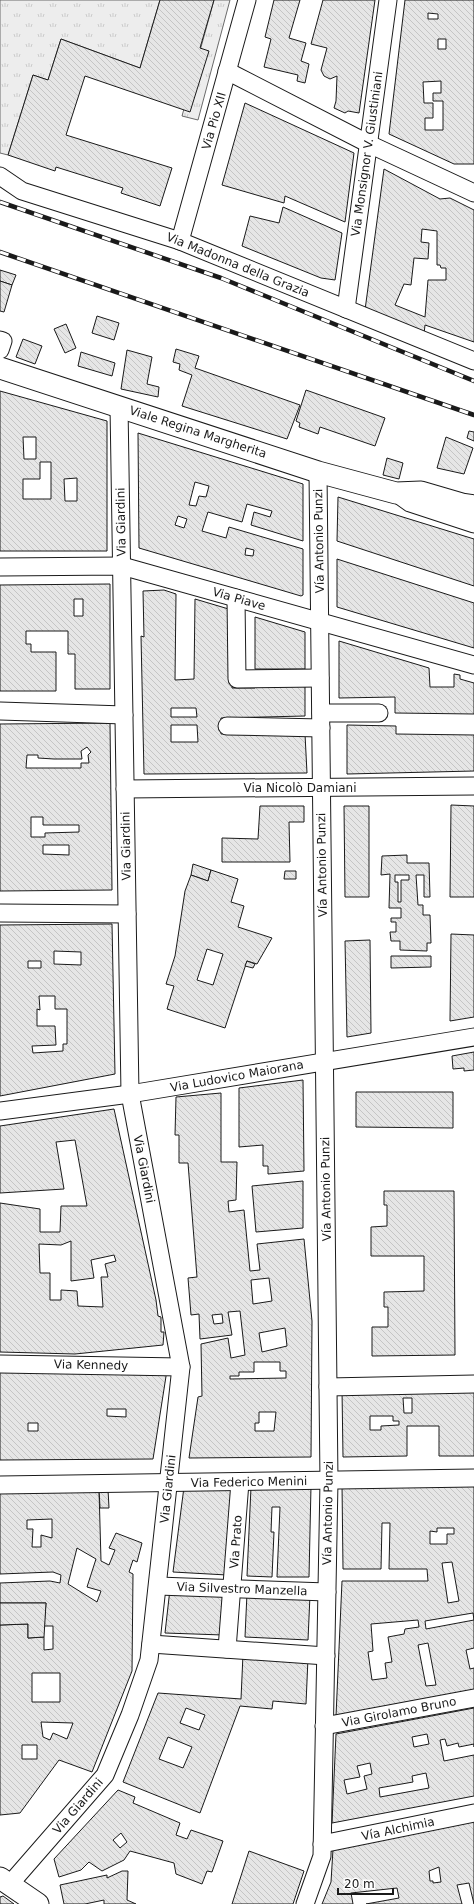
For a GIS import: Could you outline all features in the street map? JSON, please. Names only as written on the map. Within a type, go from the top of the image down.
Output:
[{"type":"street","name":"Via Pio XII","points":[[180,241],[247,0]]},
{"type":"street","name":"Via Monsignor V. Giustiniani","points":[[346,309],[388,0]]},
{"type":"street","points":[[228,71],[368,144],[474,193]]},
{"type":"street","name":"Via Madonna della Grazia","points":[[0,176],[22,191],[180,241],[474,361]]},
{"type":"street","points":[[0,340],[3,341],[0,350]]},
{"type":"street","name":"Viale Regina Margherita","points":[[0,368],[318,472],[396,493],[421,492],[474,506]]},
{"type":"street","name":"Via Giardini","points":[[5,1881],[105,1775],[133,1708],[149,1660],[181,1367],[130,1094],[119,406]]},
{"type":"street","name":"Vía Antonio Punzi","points":[[304,1904],[322,1856],[329,1481],[318,472]]},
{"type":"street","name":"Viale Regina Margherita","points":[[396,493],[410,503],[474,524]]},
{"type":"street","name":"Via Piave","points":[[0,567],[122,566],[474,665]]},
{"type":"street","points":[[236,598],[237,679],[320,678]]},
{"type":"street","points":[[0,711],[124,715]]},
{"type":"street","points":[[227,726],[321,720],[379,713]]},
{"type":"street","name":"Via Nicolò Damiani","points":[[125,789],[474,786]]},
{"type":"street","points":[[0,913],[127,914]]},
{"type":"street","name":"Via Ludovico Maiorana","points":[[0,1111],[130,1094],[474,1037]]},
{"type":"street","name":"Via Kennedy","points":[[0,1364],[181,1367]]},
{"type":"street","points":[[328,1387],[474,1384]]},
{"type":"street","name":"Via Federico Menini","points":[[0,1485],[474,1478]]},
{"type":"street","name":"Via Prato","points":[[227,1649],[233,1589],[240,1482]]},
{"type":"street","name":"Via Silvestro Manzella","points":[[158,1586],[327,1592]]},
{"type":"street","points":[[151,1644],[326,1656]]},
{"type":"street","name":"Via Girolamo Bruno","points":[[324,1726],[474,1698]]},
{"type":"street","name":"Vía Alchimia","points":[[322,1844],[474,1813]]},
{"type":"street","points":[[5,1881],[38,1904]]},
{"type":"green space","points":[[0,0],[160,0],[140,68],[61,39],[48,80],[33,75],[8,155],[0,153]]},
{"type":"green space","points":[[214,0],[230,0],[198,120],[182,116]]},
{"type":"building","points":[[160,0],[214,0],[200,48],[209,51],[190,112],[85,76],[66,135],[172,168],[160,206],[121,193],[123,188],[56,167],[55,171],[8,155],[33,75],[48,80],[61,39],[140,68]]},
{"type":"building","points":[[274,0],[300,0],[289,38],[306,43],[301,61],[309,64],[305,83],[297,81],[298,75],[264,67],[271,39],[265,37]]},
{"type":"building","points":[[323,0],[375,0],[359,113],[348,111],[345,113],[334,108],[336,101],[337,76],[330,79],[324,76],[321,70],[327,48],[311,44]]},
{"type":"building","points":[[405,0],[474,0],[474,164],[454,164],[389,134]],"holes":[[[428,13],[438,14],[438,19],[428,19]],[[438,39],[446,39],[446,49],[438,49]],[[441,81],[441,93],[433,93],[433,101],[443,101],[443,130],[425,130],[425,118],[433,118],[433,103],[424,103],[423,82]]]},
{"type":"building","points":[[245,103],[354,153],[345,222],[285,196],[284,203],[222,185]]},
{"type":"building","points":[[384,169],[440,199],[450,198],[474,210],[474,342],[425,325],[424,334],[365,310]],"holes":[[[422,229],[437,231],[437,265],[440,265],[441,268],[446,268],[446,280],[428,280],[425,317],[395,305],[404,284],[411,285],[414,258],[428,259],[429,243],[421,242]]]},
{"type":"building","points":[[283,207],[342,233],[335,280],[321,278],[242,246],[250,216],[279,223]]},
{"type":"building","points":[[0,270],[16,275],[12,285],[0,281]]},
{"type":"building","points":[[0,281],[12,285],[4,312],[0,311]]},
{"type":"building","points":[[97,316],[119,323],[114,340],[92,333]]},
{"type":"building","points":[[66,324],[76,348],[65,353],[54,329]]},
{"type":"building","points":[[23,339],[42,346],[35,364],[16,357]]},
{"type":"building","points":[[176,349],[199,356],[195,368],[300,405],[287,439],[182,406],[192,375],[179,370],[180,364],[173,362]]},
{"type":"building","points":[[127,350],[152,357],[147,384],[159,387],[158,397],[121,389]]},
{"type":"building","points":[[81,352],[115,363],[112,376],[78,366]]},
{"type":"building","points":[[306,390],[385,418],[375,446],[320,427],[318,434],[299,427],[300,423],[296,421]]},
{"type":"building","points":[[0,391],[107,421],[107,551],[0,551]],"holes":[[[23,437],[36,437],[36,459],[24,459]],[[40,462],[51,462],[51,499],[23,499],[23,479],[40,479]],[[77,478],[77,501],[65,501],[64,479]]]},
{"type":"building","points":[[469,431],[474,432],[474,441],[467,438]]},
{"type":"building","points":[[138,433],[303,484],[303,541],[251,525],[254,512],[270,517],[272,511],[247,504],[242,522],[208,512],[202,531],[226,538],[229,527],[303,549],[303,595],[301,596],[139,548]],"holes":[[[195,482],[209,486],[206,497],[199,496],[196,506],[189,505]],[[178,516],[187,519],[184,528],[175,525]],[[246,548],[254,550],[253,556],[245,555]]]},
{"type":"building","points":[[446,437],[473,448],[464,474],[437,468]]},
{"type":"building","points":[[387,458],[403,463],[399,479],[383,475]]},
{"type":"building","points":[[338,497],[474,539],[474,586],[337,541]]},
{"type":"building","points":[[337,559],[474,603],[474,648],[337,607]]},
{"type":"building","points":[[110,584],[110,689],[75,689],[75,654],[68,654],[68,631],[26,631],[26,644],[31,644],[31,652],[56,652],[56,691],[0,691],[0,585]],"holes":[[[74,599],[83,599],[83,616],[74,616]]]},
{"type":"building","points":[[164,590],[176,594],[175,680],[194,679],[195,599],[232,610],[232,688],[255,688],[255,684],[305,684],[305,716],[221,718],[221,734],[305,734],[307,773],[144,774],[141,636],[144,637],[143,591]],"holes":[[[171,708],[196,708],[197,717],[171,717]],[[171,725],[197,725],[198,742],[171,742]]]},
{"type":"building","points":[[255,617],[305,632],[305,669],[255,669]]},
{"type":"building","points":[[339,641],[429,668],[430,687],[454,687],[454,674],[460,675],[460,679],[474,683],[474,714],[395,713],[395,697],[339,698]]},
{"type":"building","points":[[110,723],[112,890],[0,891],[0,724]],"holes":[[[87,747],[91,752],[88,755],[89,763],[81,763],[81,768],[26,768],[27,755],[38,755],[38,758],[82,759],[81,751]],[[31,817],[43,817],[43,825],[79,825],[79,832],[45,833],[45,837],[31,837]],[[43,845],[69,845],[69,855],[43,854]]]},
{"type":"building","points":[[347,725],[396,726],[396,734],[474,735],[474,771],[347,774]]},
{"type":"building","points":[[451,805],[474,806],[474,897],[450,897]]},
{"type":"building","points":[[260,806],[304,806],[304,822],[289,822],[290,862],[222,862],[222,838],[258,839]]},
{"type":"building","points":[[344,806],[369,806],[369,897],[345,897]]},
{"type":"building","points":[[407,855],[407,863],[429,863],[430,897],[424,897],[424,875],[416,875],[418,905],[423,905],[423,915],[430,915],[431,943],[427,943],[427,951],[400,950],[400,941],[391,941],[390,932],[396,932],[396,922],[391,922],[391,918],[401,918],[401,908],[389,908],[390,874],[381,875],[382,856]],"holes":[[[395,875],[409,875],[409,880],[401,880],[401,902],[398,902],[398,882],[395,882]]]},
{"type":"building","points":[[193,864],[211,870],[208,881],[191,875]]},
{"type":"building","points":[[211,870],[238,879],[231,902],[244,906],[238,927],[272,938],[257,964],[247,961],[225,1028],[167,1009],[174,986],[166,984],[175,956],[185,891],[191,875],[208,881]],"holes":[[[207,949],[223,954],[213,985],[197,980]]]},
{"type":"building","points":[[285,871],[296,871],[296,879],[284,879]]},
{"type":"building","points":[[112,924],[115,1074],[0,1096],[0,925]],"holes":[[[54,951],[81,952],[81,965],[54,964]],[[28,961],[41,961],[41,968],[28,968]],[[39,996],[55,996],[55,1009],[67,1009],[67,1044],[63,1044],[63,1051],[33,1053],[32,1046],[56,1045],[55,1026],[37,1026],[37,1009],[40,1010]]]},
{"type":"building","points":[[451,934],[474,935],[474,1017],[450,1021]]},
{"type":"building","points":[[370,940],[371,1033],[347,1037],[345,941]]},
{"type":"building","points":[[391,956],[431,956],[431,967],[391,968]]},
{"type":"building","points":[[247,961],[255,964],[253,968],[245,966]]},
{"type":"building","points":[[474,1052],[474,1070],[464,1071],[464,1068],[453,1069],[452,1056]]},
{"type":"building","points":[[303,1080],[304,1171],[268,1174],[268,1166],[263,1166],[263,1145],[239,1147],[239,1088]]},
{"type":"building","points":[[356,1092],[453,1092],[453,1128],[356,1127]]},
{"type":"building","points":[[221,1093],[221,1162],[237,1162],[236,1200],[228,1201],[229,1212],[244,1210],[250,1271],[260,1270],[257,1244],[304,1239],[312,1321],[311,1457],[189,1458],[198,1397],[202,1396],[201,1344],[228,1338],[231,1358],[245,1355],[240,1311],[228,1312],[232,1335],[200,1339],[199,1314],[191,1315],[188,1278],[197,1277],[188,1163],[179,1163],[179,1135],[175,1135],[176,1097]],"holes":[[[269,1278],[272,1301],[253,1304],[251,1280]],[[222,1314],[223,1323],[214,1324],[212,1315]],[[285,1328],[287,1346],[262,1352],[259,1333]],[[254,1362],[280,1362],[280,1371],[286,1371],[286,1378],[230,1379],[230,1376],[239,1376],[239,1372],[254,1372]],[[259,1412],[276,1412],[274,1431],[255,1431],[255,1423],[259,1423]]]},
{"type":"building","points":[[114,1109],[156,1300],[158,1316],[161,1317],[161,1332],[164,1332],[163,1345],[75,1354],[0,1352],[0,1203],[40,1209],[40,1232],[60,1232],[61,1206],[87,1206],[75,1140],[56,1142],[64,1189],[0,1193],[0,1126]],"holes":[[[71,1241],[71,1281],[94,1278],[91,1260],[114,1255],[116,1261],[105,1264],[108,1277],[101,1277],[103,1307],[78,1306],[77,1291],[61,1290],[61,1300],[50,1300],[50,1273],[40,1273],[39,1244],[61,1245]]]},
{"type":"building","points":[[303,1181],[303,1228],[256,1232],[252,1186]]},
{"type":"building","points":[[384,1191],[454,1191],[455,1355],[372,1356],[372,1327],[388,1327],[388,1307],[384,1307],[384,1292],[424,1291],[424,1256],[371,1256],[371,1227],[387,1226],[387,1205],[384,1205]]},
{"type":"building","points":[[0,1369],[167,1370],[153,1459],[0,1460]],"holes":[[[107,1409],[126,1409],[126,1417],[107,1416]],[[28,1423],[38,1423],[38,1431],[28,1431]]]},
{"type":"building","points":[[474,1389],[474,1456],[439,1456],[439,1426],[407,1426],[407,1456],[343,1457],[342,1390]],"holes":[[[403,1398],[412,1398],[412,1413],[404,1413]],[[370,1416],[393,1416],[393,1421],[399,1421],[399,1425],[381,1426],[381,1430],[370,1430]]]},
{"type":"building","points":[[342,1484],[474,1484],[474,1620],[474,1648],[466,1650],[470,1669],[474,1668],[474,1690],[336,1716],[342,1581],[428,1581],[427,1569],[389,1569],[390,1523],[382,1523],[381,1569],[343,1569]],"holes":[[[437,1528],[454,1528],[454,1534],[447,1534],[447,1544],[430,1544],[430,1531],[437,1532]],[[452,1562],[459,1601],[448,1603],[442,1563]],[[473,1613],[474,1620],[426,1629],[425,1621]],[[418,1620],[419,1627],[405,1629],[404,1634],[388,1637],[392,1662],[385,1663],[387,1678],[372,1680],[368,1652],[373,1651],[371,1624]],[[428,1643],[436,1685],[426,1686],[418,1645]]]},
{"type":"building","points":[[311,1486],[309,1577],[277,1577],[280,1507],[272,1507],[271,1532],[274,1532],[272,1577],[247,1576],[251,1487]]},
{"type":"building","points":[[184,1487],[231,1487],[227,1575],[173,1572]]},
{"type":"building","points":[[99,1489],[101,1561],[109,1565],[115,1550],[109,1548],[116,1533],[142,1543],[137,1562],[133,1560],[129,1572],[133,1574],[132,1671],[92,1772],[59,1760],[20,1813],[0,1815],[0,1625],[28,1624],[28,1638],[44,1637],[44,1650],[53,1649],[53,1626],[44,1626],[46,1603],[0,1603],[0,1583],[50,1581],[60,1583],[61,1575],[53,1572],[0,1574],[0,1490]],"holes":[[[52,1519],[52,1538],[41,1535],[41,1547],[32,1547],[33,1529],[27,1529],[27,1520]],[[77,1548],[96,1559],[87,1587],[101,1591],[97,1602],[68,1584]],[[32,1673],[60,1673],[60,1702],[32,1702]],[[41,1722],[73,1723],[67,1739],[53,1733],[50,1740],[43,1737]],[[22,1745],[37,1745],[37,1759],[22,1759]]]},
{"type":"building","points":[[99,1489],[108,1489],[109,1508],[100,1508]]},
{"type":"building","points":[[170,1589],[226,1592],[223,1635],[165,1633]]},
{"type":"building","points":[[247,1593],[310,1595],[308,1640],[245,1637]]},
{"type":"building","points":[[0,1603],[46,1603],[44,1637],[28,1638],[28,1624],[0,1625]]},
{"type":"building","points":[[243,1654],[308,1658],[306,1704],[273,1701],[272,1709],[240,1706],[200,1813],[123,1782],[158,1693],[241,1699]],"holes":[[[186,1708],[205,1715],[199,1730],[180,1723]],[[168,1737],[192,1747],[183,1768],[159,1759]]]},
{"type":"building","points":[[474,1708],[474,1744],[459,1747],[458,1743],[447,1746],[445,1739],[440,1740],[444,1761],[474,1755],[474,1796],[332,1823],[336,1734]],"holes":[[[427,1734],[429,1744],[414,1747],[412,1737]],[[370,1763],[372,1774],[364,1776],[367,1789],[347,1794],[344,1780],[360,1777],[357,1766]],[[426,1773],[429,1788],[380,1797],[379,1788],[413,1782],[412,1776]]]},
{"type":"building","points":[[118,1790],[135,1797],[133,1803],[180,1823],[176,1835],[187,1839],[191,1830],[223,1841],[212,1872],[207,1871],[202,1884],[176,1874],[174,1863],[130,1851],[124,1860],[102,1871],[89,1862],[81,1870],[59,1877],[54,1859]],"holes":[[[121,1833],[127,1842],[120,1848],[113,1840]]]},
{"type":"building","points":[[474,1821],[474,1904],[469,1883],[457,1885],[462,1904],[366,1904],[399,1898],[397,1888],[351,1893],[353,1904],[322,1904],[331,1882],[333,1849]],"holes":[[[439,1867],[441,1882],[433,1883],[433,1881],[430,1881],[429,1871]]]},
{"type":"building","points":[[249,1851],[304,1871],[293,1904],[232,1904]]},
{"type":"building","points":[[122,1871],[128,1871],[127,1900],[136,1904],[104,1904],[104,1900],[85,1904],[64,1904],[60,1885],[107,1875],[107,1878]]},
{"type":"building","points":[[3,1896],[14,1904],[0,1904],[0,1897]]},
{"type":"railway","points":[[0,202],[221,278],[474,381]]},
{"type":"railway","points":[[0,252],[474,415]]}]
